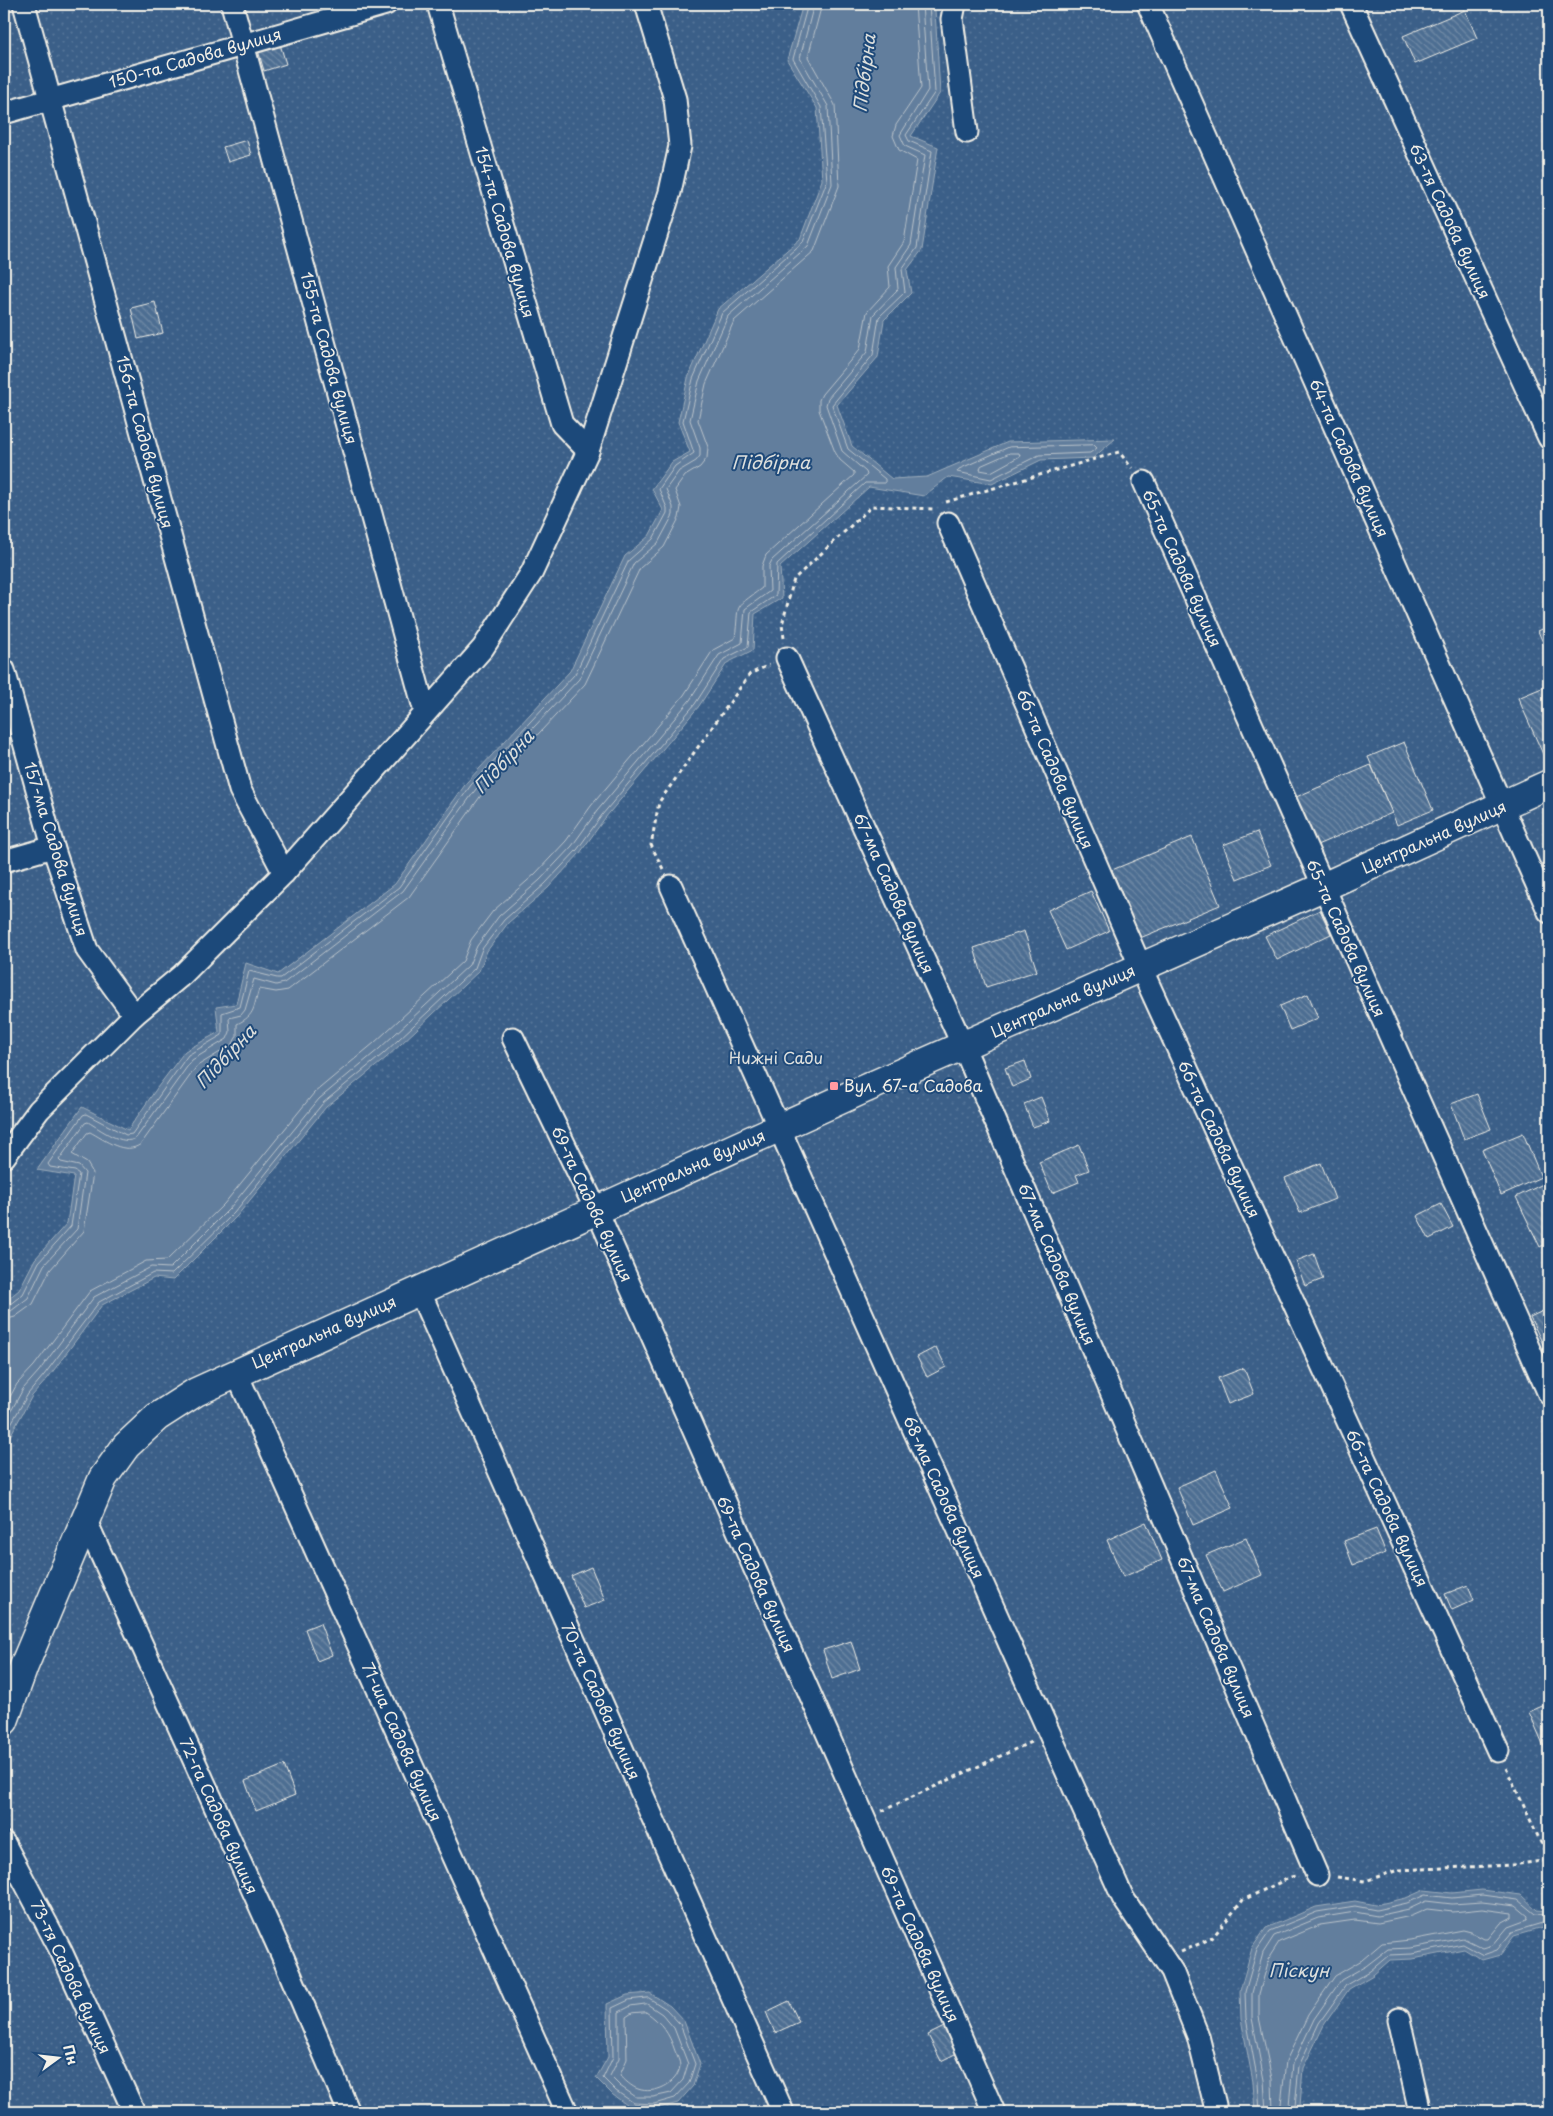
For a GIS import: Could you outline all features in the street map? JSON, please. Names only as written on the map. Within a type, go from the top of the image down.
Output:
[{"type":"street","name":"156-та Садова вулиця","points":[[24,4],[240,790],[284,873]]},
{"type":"street","name":"155-та Садова вулиця","points":[[232,4],[425,712]]},
{"type":"street","name":"150-та Садова вулиця","points":[[4,112],[386,4]]},
{"type":"street","name":"154-та Садова вулиця","points":[[438,4],[562,424],[588,451]]},
{"type":"street","points":[[4,1157],[39,1110],[134,1014],[182,975],[284,873],[483,648],[532,572],[588,451],[670,192],[680,146],[675,99],[646,4]]},
{"type":"street","points":[[955,4],[952,19],[967,132]]},
{"type":"street","name":"64-та Садова вулиця","points":[[1148,4],[1549,912]]},
{"type":"street","name":"63-тя Садова вулиця","points":[[1351,4],[1549,438]]},
{"type":"street","name":"65-та Садова вулиця","points":[[1144,482],[1549,1394]]},
{"type":"street","name":"66-та Садова вулиця","points":[[948,523],[1141,967],[1498,1751]]},
{"type":"street","name":"67-ма Садова вулиця","points":[[787,658],[963,1045],[1317,1875]]},
{"type":"street","name":"157-ма Садова вулиця","points":[[4,670],[53,847],[87,950],[134,1014]]},
{"type":"street","name":"Центральна вулиця","points":[[4,1721],[24,1666],[103,1478],[126,1446],[157,1417],[196,1392],[236,1372],[780,1127],[1324,887],[1549,784]]},
{"type":"street","points":[[4,861],[53,847]]},
{"type":"street","name":"68-ма Садова вулиця","points":[[671,886],[1123,1898],[1172,1971],[1198,2036],[1215,2105]]},
{"type":"street","name":"69-та Садова вулиця","points":[[513,1038],[596,1210],[994,2112]]},
{"type":"street","name":"70-та Садова вулиця","points":[[419,1290],[784,2112]]},
{"type":"street","name":"71-ша Садова вулиця","points":[[236,1372],[567,2112]]},
{"type":"street","name":"72-га Садова вулиця","points":[[86,1521],[282,1955],[349,2112]]},
{"type":"street","name":"73-тя Садова вулиця","points":[[4,1843],[61,1951],[134,2112]]},
{"type":"street","points":[[1399,2019],[1420,2112]]},
{"type":"path","points":[[671,886],[651,844],[659,802],[750,674],[787,658]]},
{"type":"path","points":[[864,1819],[1049,1733]]},
{"type":"path","points":[[1165,1960],[1212,1938],[1243,1900],[1291,1876],[1317,1875],[1365,1881],[1398,1870],[1512,1865],[1549,1860],[1498,1751]]},
{"type":"green space","name":"Нижні Сади","points":[[4,4],[1549,4],[1549,2112],[4,2112]]},
{"type":"water","name":"Підбірна","points":[[803,4],[933,4],[935,10],[940,93],[911,136],[938,147],[922,250],[907,270],[911,293],[884,320],[878,357],[837,405],[852,446],[892,479],[927,477],[1008,442],[1115,439],[1093,458],[1041,460],[992,484],[948,477],[924,496],[869,487],[780,567],[782,598],[755,614],[753,650],[727,663],[699,706],[605,818],[580,853],[548,888],[508,923],[487,951],[479,971],[386,1058],[326,1107],[237,1216],[173,1280],[154,1278],[102,1305],[48,1378],[32,1396],[4,1447],[4,1302],[19,1290],[35,1259],[67,1223],[74,1176],[37,1170],[82,1107],[128,1130],[185,1051],[219,1032],[216,1007],[236,1004],[246,963],[278,974],[395,884],[467,782],[570,671],[625,556],[649,536],[663,510],[652,489],[672,462],[690,452],[678,422],[688,378],[718,309],[800,239],[822,180],[817,108],[787,60]]},
{"type":"water","name":"Піскун","points":[[1424,1890],[1452,1893],[1482,1890],[1521,1895],[1537,1910],[1547,1911],[1549,1909],[1549,1926],[1514,1936],[1500,1955],[1482,1960],[1464,1949],[1413,1959],[1390,1960],[1373,1975],[1349,1989],[1324,2025],[1303,2068],[1301,2112],[1255,2112],[1253,2082],[1241,2019],[1240,1991],[1252,1948],[1266,1928],[1316,1907],[1355,1901],[1375,1905],[1406,1898]]},
{"type":"water","points":[[650,1993],[670,2006],[684,2021],[700,2064],[693,2086],[678,2103],[655,2109],[631,2108],[613,2095],[596,2078],[608,2057],[607,2004],[627,1995]]},
{"type":"building","points":[[1465,10],[1477,38],[1415,64],[1403,36]]},
{"type":"building","points":[[280,44],[286,64],[264,71],[258,50]]},
{"type":"building","points":[[247,140],[251,155],[228,162],[223,147]]},
{"type":"building","points":[[155,302],[163,333],[138,339],[131,308]]},
{"type":"building","points":[[1549,626],[1549,657],[1538,631]]},
{"type":"building","points":[[1549,685],[1549,759],[1546,761],[1518,698]]},
{"type":"building","points":[[1404,742],[1433,810],[1397,825],[1368,757]]},
{"type":"building","points":[[1371,765],[1392,813],[1317,845],[1296,797]]},
{"type":"building","points":[[1257,832],[1271,865],[1237,879],[1223,845]]},
{"type":"building","points":[[1192,837],[1220,905],[1140,938],[1112,870]]},
{"type":"building","points":[[1091,891],[1109,931],[1066,950],[1048,910]]},
{"type":"building","points":[[1320,910],[1331,934],[1277,960],[1265,936]]},
{"type":"building","points":[[1024,931],[1037,971],[986,987],[974,948]]},
{"type":"building","points":[[1308,994],[1318,1018],[1290,1030],[1280,1006]]},
{"type":"building","points":[[1025,1061],[1031,1079],[1012,1087],[1005,1068]]},
{"type":"building","points":[[1477,1094],[1491,1129],[1464,1139],[1451,1104]]},
{"type":"building","points":[[1041,1097],[1050,1121],[1033,1127],[1024,1104]]},
{"type":"building","points":[[1523,1133],[1541,1177],[1501,1195],[1482,1150]]},
{"type":"building","points":[[1079,1145],[1089,1170],[1076,1175],[1079,1182],[1052,1193],[1039,1162]]},
{"type":"building","points":[[1321,1163],[1335,1199],[1300,1213],[1285,1178]]},
{"type":"building","points":[[1543,1184],[1549,1193],[1549,1242],[1540,1247],[1516,1197]]},
{"type":"building","points":[[1441,1204],[1453,1227],[1429,1239],[1417,1216]]},
{"type":"building","points":[[1314,1254],[1323,1279],[1305,1286],[1296,1261]]},
{"type":"building","points":[[1549,1308],[1549,1354],[1548,1355],[1530,1317]]},
{"type":"building","points":[[936,1347],[946,1367],[927,1377],[917,1357]]},
{"type":"building","points":[[1244,1368],[1254,1394],[1228,1404],[1218,1378]]},
{"type":"building","points":[[1216,1470],[1233,1508],[1193,1525],[1177,1487]]},
{"type":"building","points":[[1146,1522],[1162,1560],[1123,1577],[1107,1540]]},
{"type":"building","points":[[1376,1529],[1386,1553],[1353,1565],[1344,1541]]},
{"type":"building","points":[[1246,1538],[1262,1575],[1223,1592],[1206,1555]]},
{"type":"building","points":[[591,1567],[605,1600],[584,1608],[571,1576]]},
{"type":"building","points":[[1468,1585],[1474,1600],[1452,1610],[1445,1594]]},
{"type":"building","points":[[320,1623],[332,1655],[317,1661],[305,1629]]},
{"type":"building","points":[[851,1641],[860,1669],[832,1679],[823,1650]]},
{"type":"building","points":[[1549,1703],[1549,1758],[1529,1712]]},
{"type":"building","points":[[284,1765],[295,1795],[256,1811],[245,1781]]},
{"type":"building","points":[[789,2001],[799,2022],[775,2033],[766,2012]]},
{"type":"building","points":[[946,2026],[959,2052],[941,2061],[928,2035]]},
{"type":"place","name":"Вул. 67-а Садова","points":[[834,1086]]}]
